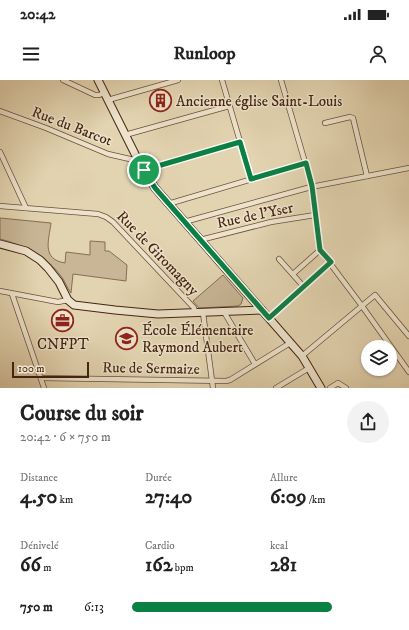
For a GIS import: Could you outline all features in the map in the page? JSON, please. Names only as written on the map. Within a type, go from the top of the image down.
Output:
[{"type":"main road","points":[[98,80],[137,158],[155,188],[302,356],[322,388]]},
{"type":"main road","points":[[0,244],[26,251],[40,260],[59,282],[68,300],[74,305],[158,314],[262,310]]},
{"type":"street","points":[[63,80],[95,95],[104,93]]},
{"type":"street","points":[[108,100],[178,80]]},
{"type":"street","points":[[222,80],[251,179]]},
{"type":"street","points":[[281,80],[312,186],[320,250],[331,262],[409,372]]},
{"type":"street","points":[[125,135],[229,106]]},
{"type":"street","name":"Rue du Barcot","points":[[0,111],[46,128],[108,154],[134,160],[137,158]]},
{"type":"street","points":[[325,123],[350,117],[353,118],[368,176]]},
{"type":"street","points":[[144,170],[240,142]]},
{"type":"street","points":[[0,152],[26,208],[0,206]]},
{"type":"street","points":[[168,204],[306,163]]},
{"type":"street","points":[[184,222],[312,186],[409,168]]},
{"type":"street","name":"Rue de Giromagny","points":[[26,208],[98,214],[106,217],[113,222],[194,308],[195,313]]},
{"type":"street","name":"Rue de l'Yser","points":[[200,240],[271,222],[315,215]]},
{"type":"street","points":[[293,274],[320,250]]},
{"type":"street","points":[[279,259],[304,287]]},
{"type":"street","points":[[269,318],[331,262]]},
{"type":"street","points":[[0,291],[58,302],[68,300]]},
{"type":"street","points":[[12,294],[44,388]]},
{"type":"street","points":[[302,356],[374,295],[409,336]]},
{"type":"street","points":[[224,312],[255,364]]},
{"type":"street","points":[[203,313],[213,388]]},
{"type":"street","name":"Rue de Sermaize","points":[[41,378],[230,380],[290,343]]},
{"type":"street","points":[[276,388],[309,368]]},
{"type":"street","points":[[330,388],[338,383],[346,388]]},
{"type":"shaded area","points":[[0,218],[51,223],[48,242],[49,253],[57,261],[65,263],[66,252],[90,255],[90,241],[105,242],[105,251],[109,251],[127,265],[126,281],[73,274],[71,293],[61,276],[49,263],[34,252],[18,244],[0,239]]},
{"type":"shaded area","points":[[223,275],[243,298],[241,304],[238,306],[199,308],[193,301]]},
{"type":"place","name":"Ancienne église Saint-Louis","points":[[161,101]]},
{"type":"place","name":"CNFPT","points":[[63,321]]},
{"type":"place","name":"École Élémentaire Raymond Aubert","points":[[127,339]]},
{"type":"route","points":[[240,142],[251,179],[306,163],[312,186],[320,250],[331,262],[269,318],[155,188],[144,170],[240,142]]}]
